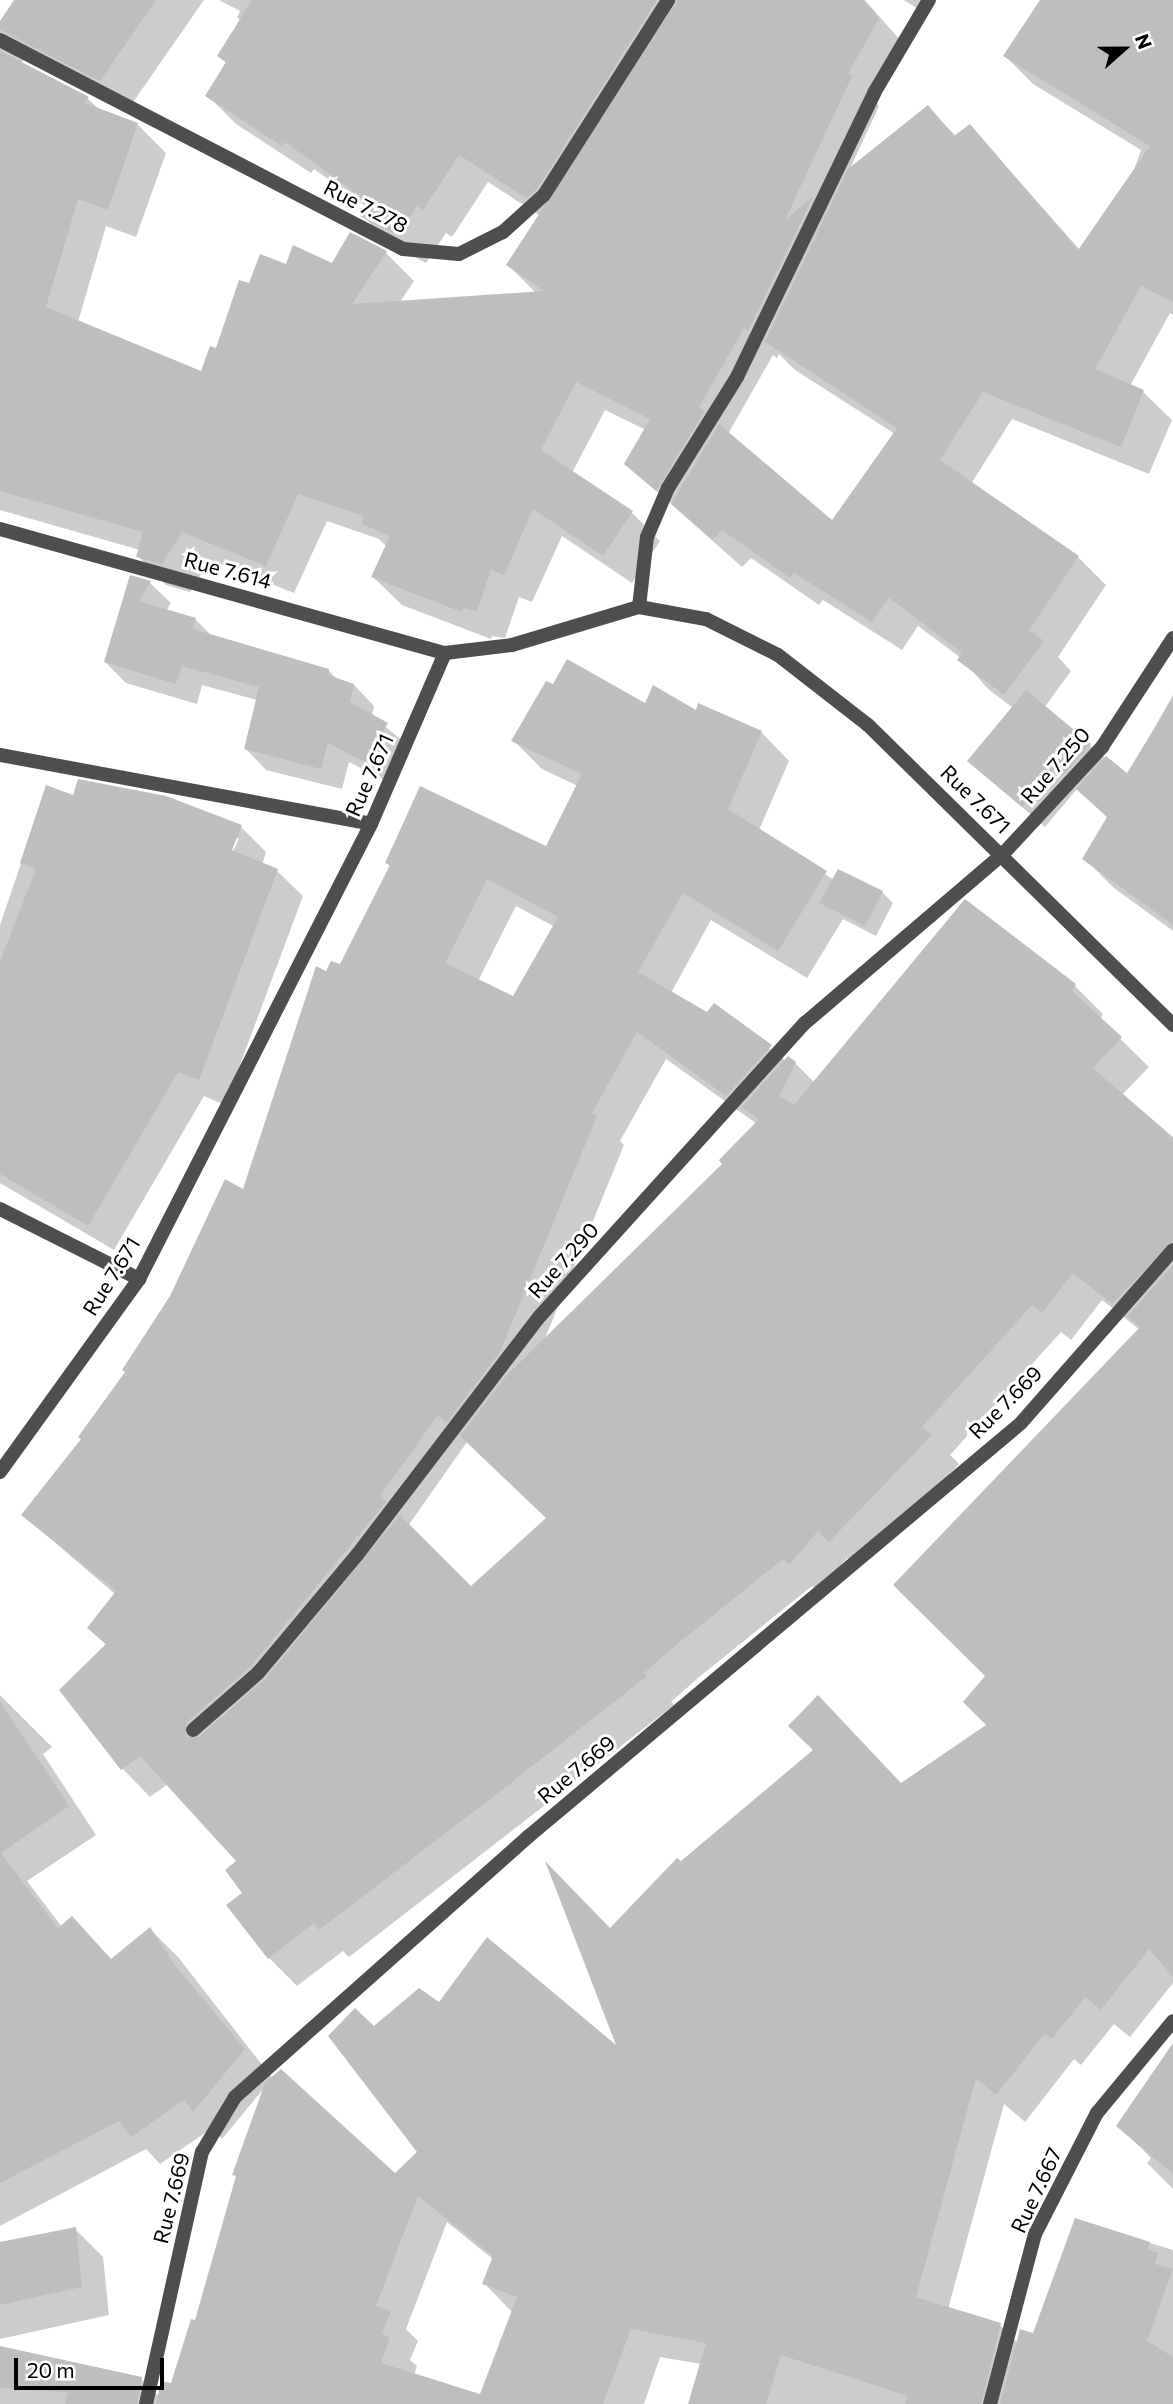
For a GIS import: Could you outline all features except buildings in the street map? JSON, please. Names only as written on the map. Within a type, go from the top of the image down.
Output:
[{"type":"street","name":"Rue 7.278","points":[[0,40],[403,249],[459,254],[503,232],[544,195],[668,0]]},
{"type":"street","points":[[639,607],[647,537],[668,488],[737,377],[874,93],[929,0]]},
{"type":"street","name":"Rue 7.614","points":[[0,529],[445,653]]},
{"type":"street","name":"Rue 7.671","points":[[0,1472],[139,1279],[371,824],[445,653],[512,645],[639,607],[706,619],[778,655],[868,725],[1003,854]]},
{"type":"street","name":"Rue 7.250","points":[[1003,854],[1102,747],[1173,638]]},
{"type":"street","points":[[0,755],[371,824]]},
{"type":"street","points":[[1003,854],[1173,1025]]},
{"type":"street","name":"Rue 7.290","points":[[193,1730],[258,1673],[357,1555],[540,1316],[805,1023],[1003,854]]},
{"type":"street","points":[[0,1209],[139,1279]]},
{"type":"street","name":"Rue 7.669","points":[[146,2404],[202,2152],[235,2097],[529,1836],[1021,1423],[1173,1250]]},
{"type":"street","name":"Rue 7.667","points":[[990,2404],[1035,2234],[1097,2113],[1173,2021]]}]
